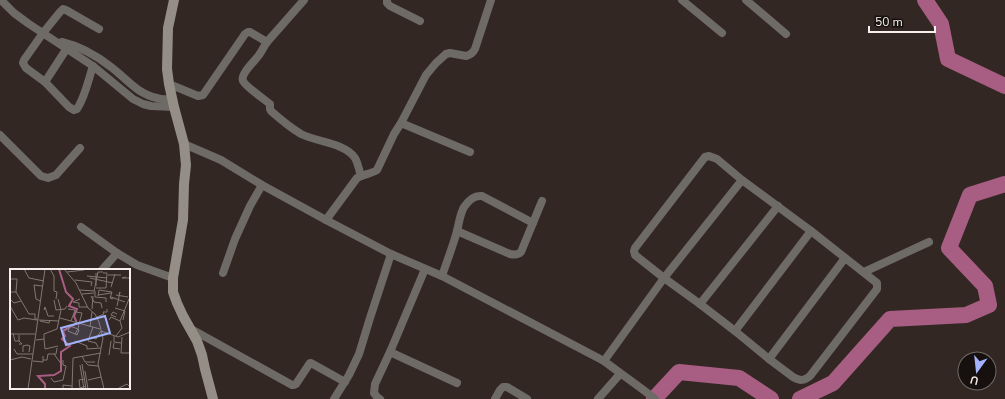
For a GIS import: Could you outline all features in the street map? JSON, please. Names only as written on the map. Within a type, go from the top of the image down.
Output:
[{"type":"main road","points":[[174,0],[168,28],[167,69],[173,103],[184,144],[186,165],[183,220],[173,278],[173,292],[176,303],[197,341],[214,399]]},
{"type":"street","points":[[2,0],[14,13],[53,40],[92,54],[106,62],[146,95],[173,103]]},
{"type":"street","points":[[304,0],[267,42],[242,78],[247,86],[270,104],[271,112],[301,134],[315,140],[343,148],[350,152],[357,162],[361,176]]},
{"type":"street","points":[[387,0],[387,3],[390,6],[420,21]]},
{"type":"street","points":[[326,220],[357,178],[377,170],[394,134],[426,75],[436,62],[446,54],[450,53],[466,56],[473,52],[492,0]]},
{"type":"street","points":[[682,0],[722,33]]},
{"type":"street","points":[[746,0],[786,34]]},
{"type":"street","points":[[93,66],[85,93],[75,110],[70,108],[45,82],[26,68],[23,63],[43,33],[63,9],[99,29]]},
{"type":"street","points":[[169,84],[198,96],[203,95],[245,34],[250,32],[267,42]]},
{"type":"street","points":[[45,82],[68,46]]},
{"type":"street","points":[[68,46],[133,99],[150,106],[173,103]]},
{"type":"street","points":[[401,123],[470,152]]},
{"type":"street","points":[[0,135],[42,176],[48,178],[56,175],[80,148]]},
{"type":"street","points":[[184,144],[221,160],[262,185],[326,220],[391,254],[442,276],[604,361],[655,399]]},
{"type":"street","points":[[709,156],[717,159],[742,180],[778,206],[877,282],[877,289],[806,379],[801,380],[793,377],[700,304],[664,278],[636,256],[634,251],[705,157],[709,156]]},
{"type":"street","points":[[604,361],[664,278],[742,180]]},
{"type":"street","points":[[223,273],[234,239],[262,185]]},
{"type":"street","points":[[442,276],[457,232],[461,214],[465,206],[473,197],[482,196],[533,223]]},
{"type":"street","points":[[457,232],[510,254],[519,254],[542,201]]},
{"type":"street","points":[[700,304],[778,206]]},
{"type":"street","points":[[81,227],[117,253],[137,265],[173,278]]},
{"type":"street","points":[[735,331],[811,231]]},
{"type":"street","points":[[864,272],[929,242]]},
{"type":"street","points":[[103,269],[117,253]]},
{"type":"street","points":[[334,399],[345,382],[359,354],[391,254]]},
{"type":"street","points":[[769,359],[845,258]]},
{"type":"street","points":[[380,399],[374,393],[375,384],[425,269]]},
{"type":"street","points":[[190,329],[292,385],[296,384],[310,363],[345,382]]},
{"type":"street","points":[[390,352],[457,383]]},
{"type":"street","points":[[598,399],[620,374]]},
{"type":"street","points":[[495,399],[500,390],[507,387],[527,399]]},
{"type":"waterway","points":[[925,0],[941,24],[948,59],[1005,86]]},
{"type":"waterway","points":[[800,399],[833,383],[890,319],[966,315],[989,305],[985,286],[949,248],[970,195],[1005,184]]},
{"type":"waterway","points":[[654,399],[679,372],[739,378],[771,399]]}]
